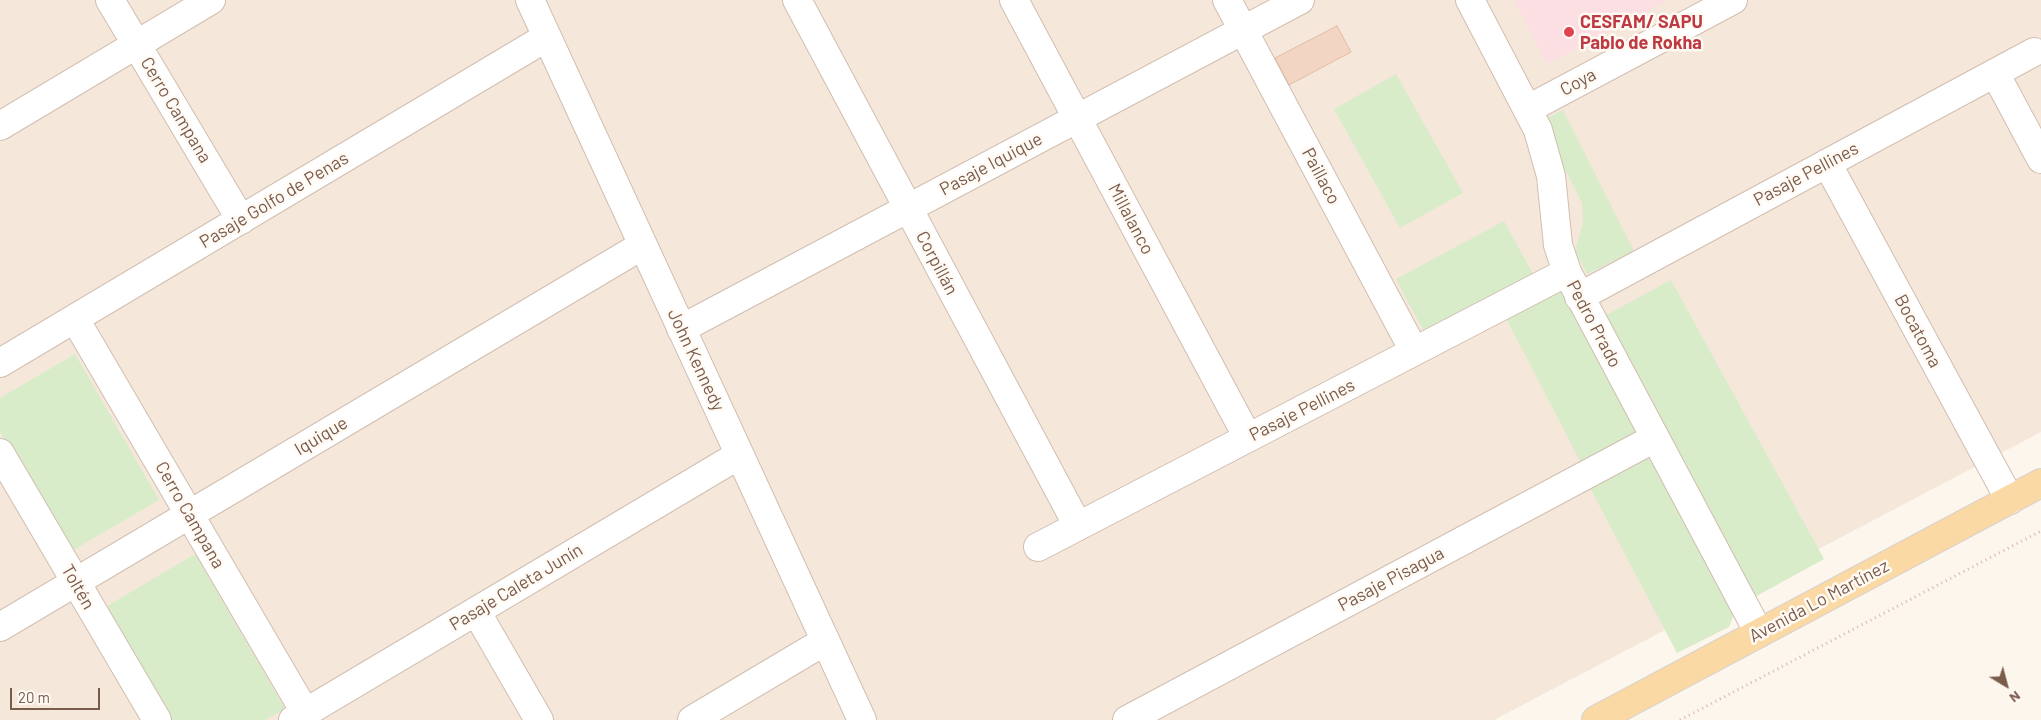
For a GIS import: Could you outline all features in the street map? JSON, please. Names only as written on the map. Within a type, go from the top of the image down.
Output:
[{"type":"main road","name":"Avenida Lo Martínez","points":[[1596,720],[2041,483]]},
{"type":"street","name":"Cerro Campana","points":[[110,0],[241,220]]},
{"type":"street","points":[[0,126],[211,0]]},
{"type":"street","name":"John Kennedy","points":[[530,0],[862,720]]},
{"type":"street","name":"Corpillán","points":[[797,0],[1078,526]]},
{"type":"street","name":"Millalanco","points":[[1014,0],[1248,438]]},
{"type":"street","name":"Paillaco","points":[[1227,0],[1414,352]]},
{"type":"street","name":"Pasaje Iquique","points":[[681,328],[1300,0]]},
{"type":"street","name":"Pedro Prado","points":[[1470,0],[1528,108],[1546,153],[1554,197],[1558,245],[1567,272],[1759,633]]},
{"type":"street","name":"Coya","points":[[1528,108],[1733,0]]},
{"type":"street","name":"Pasaje Golfo de Penas","points":[[0,363],[547,37]]},
{"type":"street","name":"Pasaje Pellines","points":[[1579,297],[2034,52]]},
{"type":"street","points":[[1995,73],[2041,159]]},
{"type":"street","name":"Bocatoma","points":[[1827,163],[2010,500]]},
{"type":"street","name":"Iquique","points":[[0,627],[643,245]]},
{"type":"street","name":"Pasaje Pellines","points":[[1038,547],[1567,272]]},
{"type":"street","name":"Cerro Campana","points":[[76,319],[190,514],[299,716]]},
{"type":"street","name":"Pasaje Pisagua","points":[[1127,720],[1655,438]]},
{"type":"street","name":"Toltén","points":[[0,453],[157,720]]},
{"type":"street","name":"Pasaje Caleta Junín","points":[[299,716],[740,454]]},
{"type":"street","points":[[476,611],[539,720]]},
{"type":"street","points":[[692,720],[825,641]]},
{"type":"path","points":[[1680,720],[2041,531]]},
{"type":"shaded area","points":[[0,0],[2041,0],[2041,432],[1494,720],[0,720]]},
{"type":"shaded area","name":"CESFAM/ SAPU Pablo de Rokha","points":[[1514,0],[1668,0],[1547,64]]},
{"type":"green space","points":[[1396,74],[1463,193],[1400,228],[1334,109]]},
{"type":"green space","points":[[1563,110],[1634,251],[1587,274],[1575,251],[1583,222],[1582,203],[1541,121]]},
{"type":"green space","points":[[1504,221],[1533,274],[1424,332],[1396,279]]},
{"type":"green space","points":[[1671,280],[1824,559],[1753,598],[1599,319]]},
{"type":"green space","points":[[1563,288],[1637,434],[1581,463],[1506,318]]},
{"type":"green space","points":[[75,354],[159,500],[70,552],[0,432],[0,398]]},
{"type":"green space","points":[[1652,451],[1736,609],[1729,627],[1677,653],[1588,484]]},
{"type":"green space","points":[[195,554],[285,709],[265,720],[170,720],[104,608]]},
{"type":"building","points":[[1337,26],[1351,52],[1289,85],[1275,58]]},
{"type":"place","name":"CESFAM/ SAPU Pablo de Rokha","points":[[1569,32]]}]
